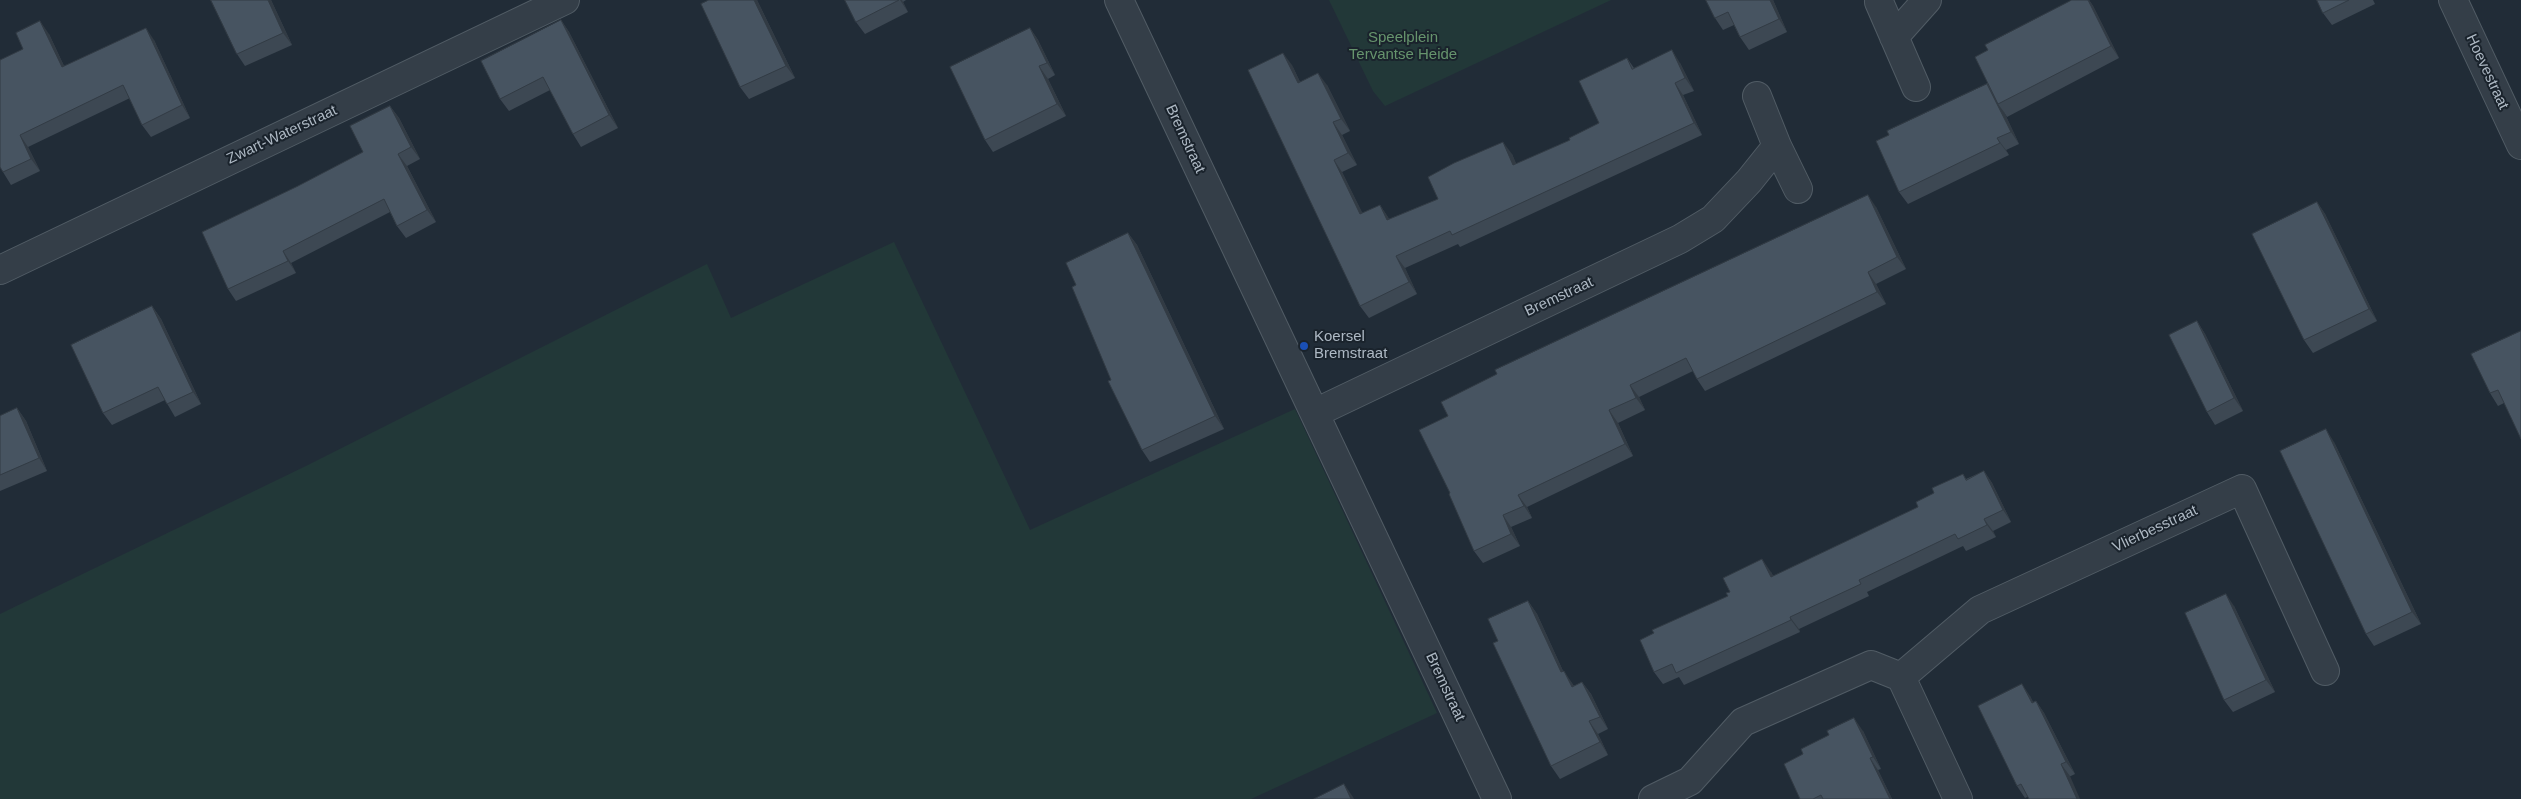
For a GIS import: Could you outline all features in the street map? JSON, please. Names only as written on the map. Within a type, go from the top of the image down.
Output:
[{"type":"street","name":"Zwart-Waterstraat","points":[[0,270],[564,0]]},
{"type":"street","name":"Bremstraat","points":[[1118,0],[1497,799]]},
{"type":"street","points":[[1894,37],[1927,0]]},
{"type":"street","name":"Hoevestraat","points":[[2452,0],[2521,145]]},
{"type":"street","points":[[1879,2],[1916,87]]},
{"type":"street","points":[[1757,96],[1777,146],[1798,189]]},
{"type":"street","name":"Bremstraat","points":[[1315,412],[1680,239],[1714,218],[1749,181],[1777,146]]},
{"type":"street","name":"Vlierbesstraat","points":[[1901,677],[1980,610],[2242,489],[2325,671]]},
{"type":"street","points":[[1653,799],[1690,781],[1743,722],[1871,665],[1901,677],[1958,799]]},
{"type":"green space","name":"Speelplein Tervantse Heide","points":[[1329,0],[1611,0],[1385,106],[1373,91]]},
{"type":"green space","points":[[894,242],[1030,530],[1295,409],[1437,713],[1251,799],[0,799],[0,614],[306,466],[707,264],[731,318]]},
{"type":"building","points":[[211,0],[268,0],[283,33],[237,54]]},
{"type":"building","points":[[709,0],[754,0],[786,66],[740,87],[701,4]]},
{"type":"building","points":[[845,0],[899,0],[856,22]]},
{"type":"building","points":[[1706,0],[1770,0],[1779,19],[1740,37],[1728,12],[1715,18]]},
{"type":"building","points":[[2072,0],[2088,0],[2111,46],[1998,104],[1975,57],[1988,50],[1985,45]]},
{"type":"building","points":[[2317,0],[2349,0],[2323,13]]},
{"type":"building","points":[[561,20],[609,115],[573,134],[543,77],[500,99],[481,61]]},
{"type":"building","points":[[40,21],[62,67],[146,28],[182,105],[142,125],[123,85],[20,135],[31,159],[3,172],[0,167],[0,60],[23,49],[16,33]]},
{"type":"building","points":[[1030,28],[1047,63],[1039,66],[1057,104],[985,140],[950,67]]},
{"type":"building","points":[[1672,50],[1685,78],[1675,83],[1694,123],[1452,235],[1450,231],[1396,256],[1409,282],[1360,306],[1248,70],[1283,53],[1298,83],[1318,73],[1341,119],[1333,122],[1348,153],[1334,160],[1360,214],[1380,205],[1387,220],[1438,199],[1428,177],[1454,163],[1503,142],[1513,165],[1570,140],[1569,138],[1599,123],[1579,81],[1627,58],[1632,69]]},
{"type":"building","points":[[1987,84],[2011,132],[1997,138],[2000,143],[1899,192],[1876,141],[1889,135],[1887,131]]},
{"type":"building","points":[[390,106],[411,147],[398,154],[427,210],[397,226],[384,199],[283,251],[288,261],[228,289],[202,232],[298,186],[363,152],[350,126]]},
{"type":"building","points":[[1868,195],[1897,257],[1868,272],[1877,292],[1697,379],[1686,358],[1630,385],[1636,398],[1609,410],[1625,444],[1518,495],[1524,506],[1503,515],[1511,534],[1474,551],[1450,493],[1419,430],[1448,416],[1441,402],[1497,374],[1495,370]]},
{"type":"building","points":[[2317,202],[2369,309],[2304,340],[2252,234]]},
{"type":"building","points":[[1128,233],[1215,416],[1142,450],[1108,381],[1111,380],[1072,287],[1076,285],[1066,263]]},
{"type":"building","points":[[152,306],[193,392],[167,404],[158,387],[103,413],[71,345]]},
{"type":"building","points":[[2197,321],[2234,398],[2207,412],[2169,335]]},
{"type":"building","points":[[2521,331],[2521,439],[2498,390],[2490,393],[2471,354]]},
{"type":"building","points":[[17,408],[39,458],[0,475],[0,416]]},
{"type":"building","points":[[2326,429],[2412,612],[2366,634],[2280,451]]},
{"type":"building","points":[[1984,471],[2003,510],[1984,519],[1987,525],[1958,539],[1955,534],[1859,580],[1861,584],[1790,617],[1791,620],[1676,673],[1672,664],[1654,672],[1640,640],[1654,633],[1652,630],[1728,596],[1726,593],[1730,592],[1723,578],[1762,559],[1771,577],[1918,507],[1916,502],[1934,493],[1932,488],[1963,474],[1966,480]]},
{"type":"building","points":[[2226,594],[2266,680],[2224,700],[2185,613]]},
{"type":"building","points":[[1528,601],[1561,672],[1564,671],[1572,687],[1582,682],[1600,717],[1589,721],[1600,742],[1551,766],[1493,643],[1498,641],[1488,619]]},
{"type":"building","points":[[2022,684],[2032,703],[2036,701],[2066,762],[2061,764],[2077,799],[2029,799],[2021,784],[2017,786],[1978,706]]},
{"type":"building","points":[[1854,718],[1873,757],[1870,758],[1890,799],[1823,799],[1821,795],[1813,799],[1800,799],[1784,764],[1803,754],[1801,749],[1829,735],[1827,731]]},
{"type":"building","points":[[1344,784],[1351,799],[1314,799]]},
{"type":"place","name":"Koersel Bremstraat","points":[[1304,346]]}]
